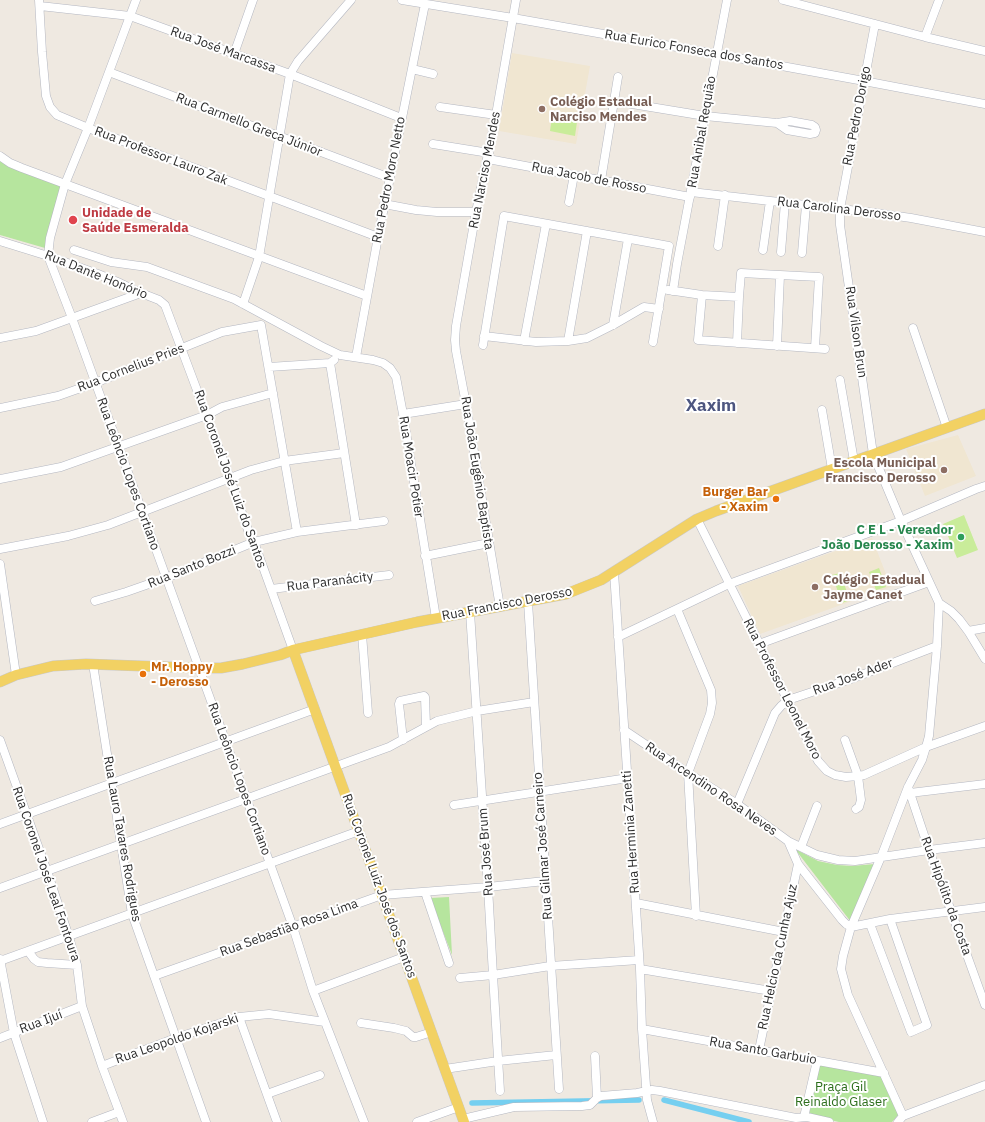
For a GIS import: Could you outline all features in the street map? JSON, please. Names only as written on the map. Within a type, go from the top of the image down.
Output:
[{"type":"main road","name":"Rua Francisco Derosso","points":[[0,682],[16,675],[54,666],[93,664],[221,668],[280,656],[293,650],[436,618],[566,594],[601,580],[697,519],[985,414]]},
{"type":"main road","name":"Rua Coronel Luiz José dos Santos","points":[[293,650],[464,1121]]},
{"type":"street","points":[[48,256],[50,238],[65,184],[88,128],[136,0]]},
{"type":"street","points":[[234,54],[253,0]]},
{"type":"street","points":[[243,304],[259,257],[290,74],[298,61],[351,0]]},
{"type":"street","name":"Rua Eurico Fonseca dos Santos","points":[[402,0],[716,54],[985,104]]},
{"type":"street","name":"Rua Narciso Mendes","points":[[455,340],[456,326],[476,212],[496,116],[516,0]]},
{"type":"street","name":"Rua Anibal Requião","points":[[674,291],[727,0]]},
{"type":"street","points":[[782,0],[985,51]]},
{"type":"street","points":[[926,37],[939,0]]},
{"type":"street","name":"Rua José Marcassa","points":[[40,3],[130,16],[290,74],[401,118]]},
{"type":"street","name":"Rua Professor Lauro Zak","points":[[40,3],[46,96],[50,107],[57,116],[378,238]]},
{"type":"street","name":"Rua Pedro Moro Netto","points":[[356,357],[384,204],[425,4]]},
{"type":"street","name":"Rua Pedro Dorigo","points":[[840,208],[875,24]]},
{"type":"street","points":[[412,69],[433,74]]},
{"type":"street","name":"Rua Carmello Greca Júnior","points":[[109,72],[390,178]]},
{"type":"street","points":[[601,180],[618,77]]},
{"type":"street","points":[[614,101],[705,116],[777,123]]},
{"type":"street","points":[[440,107],[496,116]]},
{"type":"street","name":"Rua Jacob de Rosso","points":[[433,144],[574,175],[691,194]]},
{"type":"street","points":[[0,156],[10,163],[65,184],[367,296]]},
{"type":"street","points":[[569,202],[574,175]]},
{"type":"street","name":"Rua Carolina Derosso","points":[[691,194],[840,208],[911,218],[985,232]]},
{"type":"street","points":[[718,246],[725,196]]},
{"type":"street","points":[[763,250],[770,201]]},
{"type":"street","points":[[781,252],[785,202]]},
{"type":"street","points":[[384,204],[437,212],[476,212]]},
{"type":"street","points":[[802,253],[806,205]]},
{"type":"street","name":"Rua Vilson Brun","points":[[840,208],[840,225],[873,454],[901,522],[939,603]]},
{"type":"street","points":[[483,345],[504,216],[628,239],[681,247]]},
{"type":"street","points":[[524,341],[546,224]]},
{"type":"street","points":[[568,341],[587,231]]},
{"type":"street","points":[[613,325],[628,239]]},
{"type":"street","name":"Rua Dante Honório","points":[[0,241],[48,256],[104,268],[120,283],[163,302],[166,308]]},
{"type":"street","points":[[653,342],[669,246]]},
{"type":"street","points":[[74,250],[104,268]]},
{"type":"street","name":"Rua Leôncio Lopes Cortiano","points":[[48,256],[72,318],[293,927],[324,1022],[364,1122]]},
{"type":"street","name":"Rua Moacir Potier","points":[[104,268],[147,267],[234,299],[340,355],[383,363],[390,368],[396,377],[403,414],[436,618]]},
{"type":"street","points":[[665,270],[677,268]]},
{"type":"street","points":[[738,343],[741,273],[819,277],[815,348]]},
{"type":"street","points":[[777,346],[780,275]]},
{"type":"street","points":[[662,290],[702,295],[739,297]]},
{"type":"street","points":[[0,338],[36,331],[140,293]]},
{"type":"street","points":[[702,295],[698,340],[825,349]]},
{"type":"street","points":[[484,336],[536,342],[568,341],[587,338],[644,307],[659,309]]},
{"type":"street","name":"Rua Coronel José Luiz do Santos","points":[[166,308],[293,650]]},
{"type":"street","points":[[616,312],[625,318]]},
{"type":"street","name":"Rua Cornelius Pries","points":[[0,408],[58,396],[95,383],[222,332],[262,325],[269,367]]},
{"type":"street","points":[[913,328],[947,428]]},
{"type":"street","points":[[526,330],[536,342]]},
{"type":"street","name":"Rua João Eugênio Baptista","points":[[455,340],[500,607]]},
{"type":"street","points":[[297,532],[269,367],[330,363],[340,355]]},
{"type":"street","points":[[330,363],[356,524]]},
{"type":"street","points":[[840,380],[854,461]]},
{"type":"street","points":[[0,479],[61,467],[207,415],[222,407],[273,393]]},
{"type":"street","points":[[403,414],[466,404]]},
{"type":"street","points":[[822,410],[832,469]]},
{"type":"street","points":[[0,549],[68,536],[108,525],[250,470],[284,461],[344,453]]},
{"type":"street","points":[[618,637],[729,584],[901,522],[976,488],[985,486]]},
{"type":"street","name":"Rua Professor Leonel Moro","points":[[697,519],[818,762],[827,771],[835,776],[858,776],[926,747],[985,726]]},
{"type":"street","name":"Rua Santo Bozzi","points":[[95,601],[166,578],[254,542],[297,532],[384,521]]},
{"type":"street","points":[[426,556],[489,543]]},
{"type":"street","points":[[0,564],[4,616],[16,675]]},
{"type":"street","name":"Rua Herminia Zanetti","points":[[614,572],[636,903],[646,1092],[648,1106],[653,1122]]},
{"type":"street","name":"Rua Paranácity","points":[[271,590],[389,575]]},
{"type":"street","points":[[759,644],[929,582]]},
{"type":"street","name":"Rua Gilmar José Carneiro","points":[[528,602],[559,1089]]},
{"type":"street","points":[[939,603],[951,611],[959,619],[985,659]]},
{"type":"street","points":[[939,603],[937,646],[929,736],[922,760],[851,927],[841,969],[848,995],[884,1073],[901,1119],[985,1085]]},
{"type":"street","points":[[677,609],[711,690],[712,703],[710,714],[688,773],[696,916]]},
{"type":"street","name":"Rua José Brum","points":[[470,612],[500,1091]]},
{"type":"street","points":[[968,631],[985,628]]},
{"type":"street","points":[[362,634],[368,713]]},
{"type":"street","name":"Rua José Ader","points":[[737,804],[775,713],[788,700],[851,679],[937,646]]},
{"type":"street","name":"Rua Lauro Tavares Rodrigues","points":[[93,664],[132,914],[206,1122]]},
{"type":"street","points":[[403,740],[400,702],[424,696],[426,726]]},
{"type":"street","points":[[0,888],[389,747],[437,721],[477,711],[534,702]]},
{"type":"street","points":[[0,824],[315,709]]},
{"type":"street","name":"Rua Arcendino Rosa Neves","points":[[624,730],[737,804],[788,841],[798,864],[842,920],[851,927]]},
{"type":"street","name":"Rua Coronel José Leal Fontoura","points":[[0,740],[69,937],[77,965],[82,1006],[123,1122]]},
{"type":"street","points":[[845,740],[858,776],[861,800],[859,807],[856,809]]},
{"type":"street","points":[[454,805],[628,778]]},
{"type":"street","points":[[909,790],[985,784]]},
{"type":"street","name":"Rua Hipólito da Costa","points":[[909,790],[985,1005]]},
{"type":"street","points":[[801,847],[817,806]]},
{"type":"street","points":[[43,1122],[14,1033],[0,960],[69,937],[359,831]]},
{"type":"street","points":[[788,841],[817,855],[855,862],[985,843]]},
{"type":"street","name":"Rua Helcio da Cunha Ajuz","points":[[759,1050],[798,864]]},
{"type":"street","name":"Rua Sebastião Rosa Lima","points":[[154,976],[382,895],[488,888],[545,881]]},
{"type":"street","points":[[425,892],[449,963]]},
{"type":"street","points":[[636,903],[696,916],[784,932]]},
{"type":"street","points":[[851,927],[890,919],[985,907]]},
{"type":"street","points":[[870,924],[911,1032],[927,1025],[890,919]]},
{"type":"street","points":[[28,951],[38,962],[77,965]]},
{"type":"street","points":[[313,991],[404,957]]},
{"type":"street","points":[[460,978],[492,975],[550,966],[639,960]]},
{"type":"street","points":[[640,969],[771,991]]},
{"type":"street","name":"Rua Ijuí","points":[[0,1038],[82,1006]]},
{"type":"street","name":"Rua Leopoldo Kojarski","points":[[102,1066],[176,1038],[239,1017],[269,1014],[324,1022]]},
{"type":"street","points":[[239,1017],[277,1122]]},
{"type":"street","points":[[361,1023],[406,1031],[413,1037],[432,1032]]},
{"type":"street","name":"Rua Santo Garbuio","points":[[642,1028],[884,1073]]},
{"type":"street","points":[[445,1069],[498,1061],[556,1055]]},
{"type":"street","points":[[595,1056],[595,1100]]},
{"type":"street","points":[[804,1117],[817,1061]]},
{"type":"street","points":[[267,1094],[320,1075]]},
{"type":"street","points":[[464,1121],[514,1107],[582,1106],[590,1105],[595,1100],[607,1095],[637,1093],[652,1090],[796,1118],[810,1117],[829,1122]]},
{"type":"street","points":[[417,1122],[459,1107]]},
{"type":"street","points":[[92,1122],[119,1112]]},
{"type":"shaded area","name":"Colégio Estadual Narciso Mendes","points":[[512,53],[590,66],[576,144],[499,131]]},
{"type":"shaded area","name":"Escola Municipal Francisco Derosso","points":[[958,435],[976,476],[925,496],[906,449]]},
{"type":"shaded area","name":"Colégio Estadual Jayme Canet","points":[[872,538],[891,587],[760,634],[738,586]]},
{"type":"green space","points":[[552,117],[577,122],[575,136],[550,131]]},
{"type":"green space","points":[[0,159],[61,185],[45,248],[0,235]]},
{"type":"green space","name":"C E L - Vereador João Derosso - Xaxim","points":[[964,515],[978,550],[957,558],[943,524]]},
{"type":"green space","points":[[879,568],[886,587],[876,590],[869,572]]},
{"type":"green space","points":[[840,573],[850,600],[842,603],[832,575]]},
{"type":"green space","points":[[795,849],[818,861],[837,865],[852,866],[875,864],[851,922]]},
{"type":"green space","points":[[449,897],[452,955],[430,898]]},
{"type":"green space","name":"Praça Gil Reinaldo Glaser","points":[[820,1064],[882,1076],[900,1113],[892,1122],[839,1122],[809,1115]]},
{"type":"waterway","points":[[472,1103],[639,1100]]},
{"type":"waterway","points":[[664,1100],[749,1122]]},
{"type":"place","name":"Colégio Estadual Narciso Mendes","points":[[542,109]]},
{"type":"place","name":"Unidade de Saúde Esmeralda","points":[[73,220]]},
{"type":"place","name":"Escola Municipal Francisco Derosso","points":[[944,470]]},
{"type":"place","name":"Burger Bar - Xaxim","points":[[776,499]]},
{"type":"place","name":"C E L - Vereador João Derosso - Xaxim","points":[[961,537]]},
{"type":"place","name":"Colégio Estadual Jayme Canet","points":[[815,587]]},
{"type":"place","name":"Mr. Hoppy - Derosso","points":[[143,674]]},
{"type":"district","name":"Xaxim","points":[[711,406]]}]
